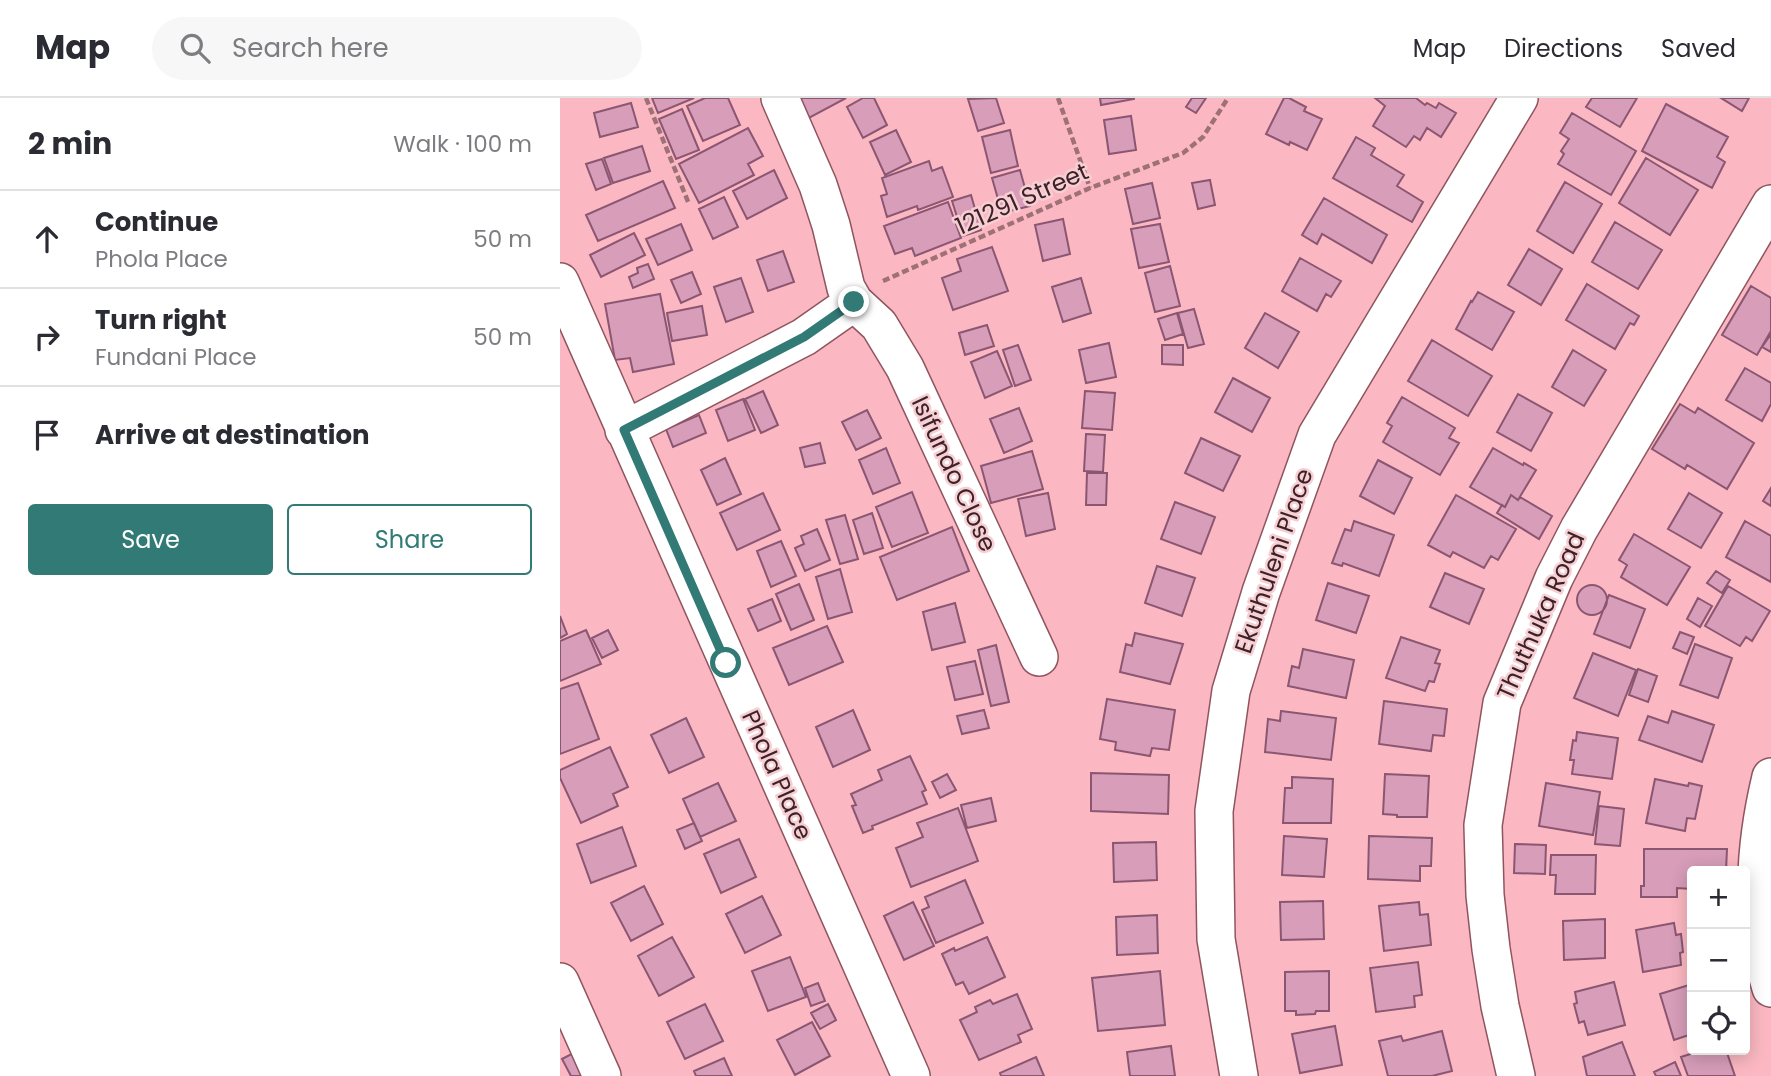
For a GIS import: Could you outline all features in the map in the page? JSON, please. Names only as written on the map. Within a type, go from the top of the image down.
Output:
[{"type":"street","points":[[780,98],[818,185],[846,288],[866,293]]},
{"type":"street","name":"Ekuthuleni Place","points":[[1239,1076],[1216,939],[1214,811],[1231,691],[1261,592],[1318,435],[1519,98]]},
{"type":"street","name":"Thuthuka Road","points":[[1516,1076],[1500,1006],[1485,895],[1483,825],[1502,703],[1554,578],[1579,529],[1771,204]]},
{"type":"street","name":"Phola Place","points":[[560,282],[911,1076]]},
{"type":"street","points":[[624,430],[804,337],[866,293]]},
{"type":"street","name":"Isifundo Close","points":[[866,293],[879,325],[905,368],[1038,657]]},
{"type":"street","points":[[1771,777],[1759,846],[1756,910],[1762,957],[1771,988]]},
{"type":"street","points":[[560,982],[602,1076]]},
{"type":"path","points":[[646,98],[689,204]]},
{"type":"path","points":[[1058,98],[1090,188]]},
{"type":"path","name":"121291 Street","points":[[866,293],[900,273],[1090,188],[1183,153],[1203,137],[1228,98]]},
{"type":"building","points":[[652,98],[694,98],[658,113]]},
{"type":"building","points":[[705,98],[728,98],[740,125],[703,141],[687,106]]},
{"type":"building","points":[[796,98],[846,98],[807,119]]},
{"type":"building","points":[[863,98],[874,98],[887,125],[863,138],[847,107]]},
{"type":"building","points":[[996,98],[1004,123],[978,131],[968,99]]},
{"type":"building","points":[[1100,98],[1134,98],[1134,99],[1101,105]]},
{"type":"building","points":[[1192,98],[1206,98],[1196,113],[1186,107]]},
{"type":"building","points":[[1284,98],[1306,107],[1304,111],[1322,119],[1307,150],[1266,134]]},
{"type":"building","points":[[1375,98],[1416,98],[1425,105],[1427,103],[1436,108],[1439,103],[1456,113],[1441,137],[1427,128],[1420,140],[1414,136],[1406,147],[1373,126],[1385,106]]},
{"type":"building","points":[[1592,98],[1637,98],[1620,127],[1586,107]]},
{"type":"building","points":[[1721,98],[1749,98],[1742,111]]},
{"type":"building","points":[[631,103],[638,127],[600,137],[594,113]]},
{"type":"building","points":[[1666,104],[1728,137],[1717,157],[1725,162],[1712,188],[1642,151]]},
{"type":"building","points":[[682,109],[699,150],[676,159],[659,119]]},
{"type":"building","points":[[1572,113],[1636,151],[1611,195],[1558,164],[1564,154],[1561,151],[1569,139],[1560,133]]},
{"type":"building","points":[[1131,116],[1136,150],[1109,154],[1104,120]]},
{"type":"building","points":[[748,128],[763,156],[748,164],[754,175],[699,203],[679,164]]},
{"type":"building","points":[[896,130],[911,162],[885,175],[870,142]]},
{"type":"building","points":[[1010,130],[1018,166],[991,173],[982,137]]},
{"type":"building","points":[[1356,137],[1375,148],[1371,155],[1404,175],[1397,186],[1423,202],[1412,222],[1333,178]]},
{"type":"building","points":[[642,146],[650,171],[613,183],[604,158]]},
{"type":"building","points":[[1646,158],[1698,190],[1670,235],[1619,203]]},
{"type":"building","points":[[602,159],[611,184],[596,190],[586,164]]},
{"type":"building","points":[[929,161],[932,171],[942,167],[953,197],[918,210],[917,206],[887,217],[881,196],[887,194],[882,178]]},
{"type":"building","points":[[774,170],[787,198],[747,219],[733,191]]},
{"type":"building","points":[[1020,170],[1030,206],[1002,213],[992,178]]},
{"type":"building","points":[[1210,180],[1215,205],[1198,209],[1192,183]]},
{"type":"building","points":[[663,181],[675,208],[598,241],[586,215]]},
{"type":"building","points":[[1565,182],[1602,204],[1573,253],[1537,231]]},
{"type":"building","points":[[1152,183],[1160,218],[1133,224],[1125,189]]},
{"type":"building","points":[[971,195],[981,230],[963,236],[952,201]]},
{"type":"building","points":[[724,197],[738,227],[713,239],[699,209]]},
{"type":"building","points":[[1324,198],[1387,235],[1372,263],[1322,234],[1317,244],[1302,235]]},
{"type":"building","points":[[948,202],[961,238],[915,256],[912,248],[895,254],[884,226]]},
{"type":"building","points":[[1063,219],[1070,254],[1043,261],[1035,225]]},
{"type":"building","points":[[1615,222],[1662,250],[1638,289],[1592,262]]},
{"type":"building","points":[[681,224],[692,250],[658,265],[646,239]]},
{"type":"building","points":[[1160,224],[1169,262],[1139,268],[1131,229]]},
{"type":"building","points":[[634,233],[645,255],[601,277],[590,255]]},
{"type":"building","points":[[992,247],[1008,291],[953,310],[942,278],[961,271],[957,259]]},
{"type":"building","points":[[1529,249],[1562,269],[1541,305],[1508,285]]},
{"type":"building","points":[[783,251],[794,282],[768,291],[757,260]]},
{"type":"building","points":[[1300,258],[1341,281],[1331,297],[1326,294],[1317,311],[1282,291]]},
{"type":"building","points":[[648,264],[654,279],[633,288],[629,277],[638,273],[637,268]]},
{"type":"building","points":[[1170,266],[1180,306],[1155,312],[1145,273]]},
{"type":"building","points":[[692,272],[701,294],[681,303],[671,280]]},
{"type":"building","points":[[741,278],[753,312],[726,322],[714,287]]},
{"type":"building","points":[[1081,278],[1091,313],[1063,322],[1052,287]]},
{"type":"building","points":[[1587,284],[1639,316],[1634,325],[1630,323],[1615,349],[1566,320]]},
{"type":"building","points":[[1751,286],[1771,298],[1771,331],[1757,355],[1722,335]]},
{"type":"building","points":[[1478,292],[1514,312],[1492,350],[1456,329]]},
{"type":"building","points":[[660,294],[674,364],[633,372],[630,358],[615,360],[605,304]]},
{"type":"building","points":[[702,306],[707,335],[672,341],[667,313]]},
{"type":"building","points":[[1194,309],[1204,344],[1188,348],[1178,313]]},
{"type":"building","points":[[1177,313],[1183,334],[1165,340],[1158,319]]},
{"type":"building","points":[[1265,313],[1299,332],[1278,368],[1245,348]]},
{"type":"building","points":[[987,325],[994,346],[965,355],[959,333]]},
{"type":"building","points":[[1771,334],[1771,352],[1762,347]]},
{"type":"building","points":[[1432,340],[1492,376],[1468,416],[1408,381]]},
{"type":"building","points":[[1109,343],[1116,377],[1086,383],[1079,350]]},
{"type":"building","points":[[1018,345],[1031,380],[1015,386],[1003,350]]},
{"type":"building","points":[[1162,345],[1183,345],[1183,365],[1162,364]]},
{"type":"building","points":[[1573,350],[1606,370],[1584,406],[1552,387]]},
{"type":"building","points":[[997,351],[1012,386],[985,398],[971,362]]},
{"type":"building","points":[[1745,368],[1771,383],[1771,404],[1762,421],[1726,400]]},
{"type":"building","points":[[1233,378],[1270,398],[1252,432],[1215,412]]},
{"type":"building","points":[[763,391],[778,425],[761,433],[745,399]]},
{"type":"building","points":[[1085,391],[1115,393],[1112,430],[1082,428]]},
{"type":"building","points":[[1518,394],[1552,413],[1531,451],[1497,432]]},
{"type":"building","points":[[1402,397],[1455,428],[1449,438],[1459,443],[1440,475],[1383,442],[1392,426],[1387,423]]},
{"type":"building","points":[[743,399],[755,430],[728,441],[716,410]]},
{"type":"building","points":[[1680,404],[1695,413],[1698,408],[1754,443],[1727,489],[1687,465],[1685,469],[1652,449]]},
{"type":"building","points":[[1019,408],[1032,441],[1004,453],[990,419]]},
{"type":"building","points":[[867,410],[881,438],[856,450],[842,422]]},
{"type":"building","points":[[699,415],[706,433],[673,447],[666,429]]},
{"type":"building","points":[[1086,434],[1105,435],[1103,472],[1084,471]]},
{"type":"building","points":[[1201,438],[1240,456],[1223,491],[1185,473]]},
{"type":"building","points":[[820,443],[825,463],[805,467],[800,448]]},
{"type":"building","points":[[886,448],[900,483],[873,494],[859,460]]},
{"type":"building","points":[[1493,448],[1536,470],[1518,500],[1511,495],[1505,507],[1470,487]]},
{"type":"building","points":[[1032,451],[1043,489],[991,503],[981,466]]},
{"type":"building","points":[[725,458],[741,494],[717,505],[701,470]]},
{"type":"building","points":[[1378,460],[1412,478],[1394,514],[1360,496]]},
{"type":"building","points":[[1087,473],[1107,473],[1106,505],[1086,505]]},
{"type":"building","points":[[1771,488],[1771,506],[1763,501]]},
{"type":"building","points":[[912,492],[928,533],[892,547],[876,507]]},
{"type":"building","points":[[763,493],[780,530],[737,550],[720,513]]},
{"type":"building","points":[[1048,493],[1055,529],[1026,536],[1018,499]]},
{"type":"building","points":[[1689,493],[1722,513],[1701,548],[1668,529]]},
{"type":"building","points":[[1456,495],[1516,529],[1498,560],[1491,556],[1484,568],[1453,552],[1450,557],[1428,545]]},
{"type":"building","points":[[1511,495],[1518,500],[1520,497],[1552,516],[1539,539],[1497,513],[1502,505],[1505,507]]},
{"type":"building","points":[[1175,502],[1215,517],[1201,554],[1161,539]]},
{"type":"building","points":[[872,513],[883,548],[864,554],[853,520]]},
{"type":"building","points":[[845,515],[858,559],[840,564],[826,520]]},
{"type":"building","points":[[1354,521],[1394,535],[1379,576],[1343,563],[1342,566],[1332,563],[1345,529],[1351,531]]},
{"type":"building","points":[[1745,521],[1771,536],[1771,582],[1726,557]]},
{"type":"building","points":[[952,527],[969,571],[897,600],[880,557]]},
{"type":"building","points":[[817,529],[830,560],[805,571],[795,548],[804,544],[801,536]]},
{"type":"building","points":[[1634,534],[1690,567],[1667,605],[1621,577],[1627,565],[1619,560]]},
{"type":"building","points":[[781,541],[796,576],[771,587],[757,551]]},
{"type":"building","points":[[1157,566],[1195,578],[1182,616],[1145,603]]},
{"type":"building","points":[[840,569],[852,612],[828,619],[816,577]]},
{"type":"building","points":[[1716,571],[1730,580],[1722,593],[1707,583]]},
{"type":"building","points":[[1445,573],[1484,589],[1469,624],[1430,607]]},
{"type":"building","points":[[1328,583],[1369,596],[1356,633],[1316,620]]},
{"type":"building","points":[[799,584],[814,620],[791,630],[776,594]]},
{"type":"building","points":[[1592,585],[1603,589],[1607,600],[1603,611],[1592,615],[1581,611],[1577,600],[1581,589]]},
{"type":"building","points":[[1728,586],[1770,611],[1752,641],[1746,637],[1740,646],[1705,626]]},
{"type":"building","points":[[1609,595],[1645,609],[1630,648],[1594,634]]},
{"type":"building","points":[[1698,598],[1712,606],[1700,627],[1687,619]]},
{"type":"building","points":[[772,599],[781,621],[758,631],[748,609]]},
{"type":"building","points":[[955,603],[965,642],[932,650],[923,612]]},
{"type":"building","points":[[560,616],[567,634],[560,638]]},
{"type":"building","points":[[827,626],[843,662],[789,685],[773,648]]},
{"type":"building","points":[[586,630],[601,664],[560,681],[560,641]]},
{"type":"building","points":[[608,630],[618,650],[602,658],[592,638]]},
{"type":"building","points":[[1680,632],[1694,637],[1687,654],[1673,648]]},
{"type":"building","points":[[1135,633],[1183,644],[1170,684],[1120,672],[1126,644],[1132,646]]},
{"type":"building","points":[[1401,637],[1440,650],[1435,663],[1440,664],[1434,682],[1429,681],[1425,691],[1386,678]]},
{"type":"building","points":[[1695,644],[1732,658],[1718,698],[1680,685]]},
{"type":"building","points":[[996,645],[1009,702],[991,706],[978,650]]},
{"type":"building","points":[[1303,649],[1354,660],[1346,698],[1288,686],[1292,666],[1299,668]]},
{"type":"building","points":[[1593,653],[1636,670],[1618,716],[1574,698]]},
{"type":"building","points":[[975,661],[983,694],[955,700],[947,667]]},
{"type":"building","points":[[1638,669],[1657,676],[1648,702],[1629,695]]},
{"type":"building","points":[[578,683],[599,739],[560,754],[560,689]]},
{"type":"building","points":[[1107,699],[1175,710],[1169,750],[1152,748],[1150,756],[1115,750],[1116,742],[1100,739]]},
{"type":"building","points":[[1384,701],[1447,709],[1444,736],[1433,735],[1431,751],[1379,744]]},
{"type":"building","points":[[853,710],[870,750],[833,767],[816,727]]},
{"type":"building","points":[[984,710],[989,728],[962,734],[957,716]]},
{"type":"building","points":[[1281,711],[1336,718],[1331,760],[1265,752],[1268,719],[1280,721]]},
{"type":"building","points":[[1672,711],[1714,725],[1702,762],[1639,740],[1648,716],[1668,723]]},
{"type":"building","points":[[686,718],[704,757],[669,773],[651,735]]},
{"type":"building","points":[[1577,732],[1618,738],[1612,779],[1572,774],[1574,760],[1570,760]]},
{"type":"building","points":[[610,747],[628,787],[613,794],[618,806],[581,823],[560,778],[560,770]]},
{"type":"building","points":[[910,756],[926,790],[922,792],[927,804],[872,826],[873,829],[863,833],[852,806],[856,805],[851,794],[882,780],[878,770]]},
{"type":"building","points":[[1091,773],[1169,775],[1168,814],[1091,811]]},
{"type":"building","points":[[947,774],[956,790],[940,798],[932,782]]},
{"type":"building","points":[[1385,774],[1429,776],[1427,817],[1383,814]]},
{"type":"building","points":[[1292,777],[1333,779],[1331,823],[1283,823],[1285,788],[1292,788]]},
{"type":"building","points":[[1655,779],[1702,786],[1695,819],[1687,818],[1685,831],[1646,823]]},
{"type":"building","points":[[718,783],[736,821],[700,837],[683,799]]},
{"type":"building","points":[[1546,783],[1600,792],[1593,835],[1539,826]]},
{"type":"building","points":[[991,798],[996,821],[967,828],[961,805]]},
{"type":"building","points":[[1599,806],[1624,809],[1620,846],[1595,844]]},
{"type":"building","points":[[958,808],[978,861],[911,887],[896,848],[923,837],[917,823]]},
{"type":"building","points":[[694,823],[702,841],[685,849],[677,830]]},
{"type":"building","points":[[622,827],[636,866],[591,883],[577,844]]},
{"type":"building","points":[[1284,836],[1327,839],[1324,877],[1282,875]]},
{"type":"building","points":[[1369,836],[1432,838],[1431,866],[1420,866],[1420,881],[1368,879]]},
{"type":"building","points":[[739,839],[756,877],[721,893],[704,854]]},
{"type":"building","points":[[1156,842],[1157,880],[1114,882],[1113,843]]},
{"type":"building","points":[[1515,844],[1546,845],[1545,874],[1514,873]]},
{"type":"building","points":[[1644,849],[1727,849],[1726,866],[1687,866],[1687,889],[1677,888],[1677,897],[1641,897],[1641,886],[1644,886]]},
{"type":"building","points":[[1551,855],[1596,855],[1595,894],[1555,894],[1556,875],[1550,875]]},
{"type":"building","points":[[965,880],[983,923],[936,943],[922,910],[929,907],[925,897]]},
{"type":"building","points":[[644,886],[663,924],[631,941],[611,903]]},
{"type":"building","points":[[762,896],[781,935],[745,953],[726,914]]},
{"type":"building","points":[[1323,901],[1324,939],[1281,940],[1280,902]]},
{"type":"building","points":[[913,902],[934,946],[904,960],[884,916]]},
{"type":"building","points":[[1419,902],[1420,915],[1428,914],[1431,945],[1384,951],[1379,906]]},
{"type":"building","points":[[1157,915],[1158,953],[1117,955],[1116,917]]},
{"type":"building","points":[[1605,919],[1605,958],[1564,960],[1563,921]]},
{"type":"building","points":[[1674,923],[1676,935],[1681,934],[1681,965],[1643,972],[1636,930]]},
{"type":"building","points":[[672,937],[694,977],[659,996],[638,956]]},
{"type":"building","points":[[987,937],[1005,977],[969,994],[963,982],[956,985],[942,954]]},
{"type":"building","points":[[790,957],[806,997],[768,1011],[752,971]]},
{"type":"building","points":[[1418,962],[1422,995],[1414,996],[1415,1007],[1376,1012],[1370,968]]},
{"type":"building","points":[[1160,971],[1165,1025],[1098,1031],[1092,978]]},
{"type":"building","points":[[1329,971],[1329,1011],[1296,1015],[1296,1011],[1285,1011],[1285,972]]},
{"type":"building","points":[[1614,982],[1625,1025],[1588,1035],[1584,1021],[1579,1023],[1574,1004],[1577,1003],[1575,992]]},
{"type":"building","points":[[818,983],[825,1001],[811,1006],[805,988]]},
{"type":"building","points":[[1687,986],[1687,1036],[1674,1040],[1660,994]]},
{"type":"building","points":[[1017,994],[1032,1029],[1018,1035],[1021,1042],[979,1060],[960,1020],[977,1012],[975,1007],[990,1000],[993,1004]]},
{"type":"building","points":[[705,1004],[723,1041],[685,1059],[667,1022]]},
{"type":"building","points":[[828,1004],[836,1020],[820,1029],[811,1013]]},
{"type":"building","points":[[812,1022],[830,1056],[795,1075],[777,1040]]},
{"type":"building","points":[[1335,1026],[1342,1065],[1300,1073],[1292,1034]]},
{"type":"building","points":[[1442,1031],[1452,1071],[1432,1076],[1388,1076],[1379,1041],[1401,1036],[1403,1041]]},
{"type":"building","points":[[1622,1042],[1635,1076],[1587,1076],[1583,1057]]},
{"type":"building","points":[[1171,1046],[1175,1076],[1130,1076],[1127,1052]]},
{"type":"building","points":[[579,1050],[592,1076],[571,1076],[562,1059]]},
{"type":"building","points":[[1728,1055],[1735,1076],[1688,1076],[1681,1057]]},
{"type":"building","points":[[1036,1057],[1044,1076],[1001,1076],[1000,1073]]},
{"type":"building","points":[[724,1058],[732,1076],[696,1076],[694,1071]]},
{"type":"building","points":[[1675,1062],[1681,1076],[1656,1076],[1654,1072]]},
{"type":"route","points":[[726,663],[624,430],[761,361],[804,337],[854,302]]}]
